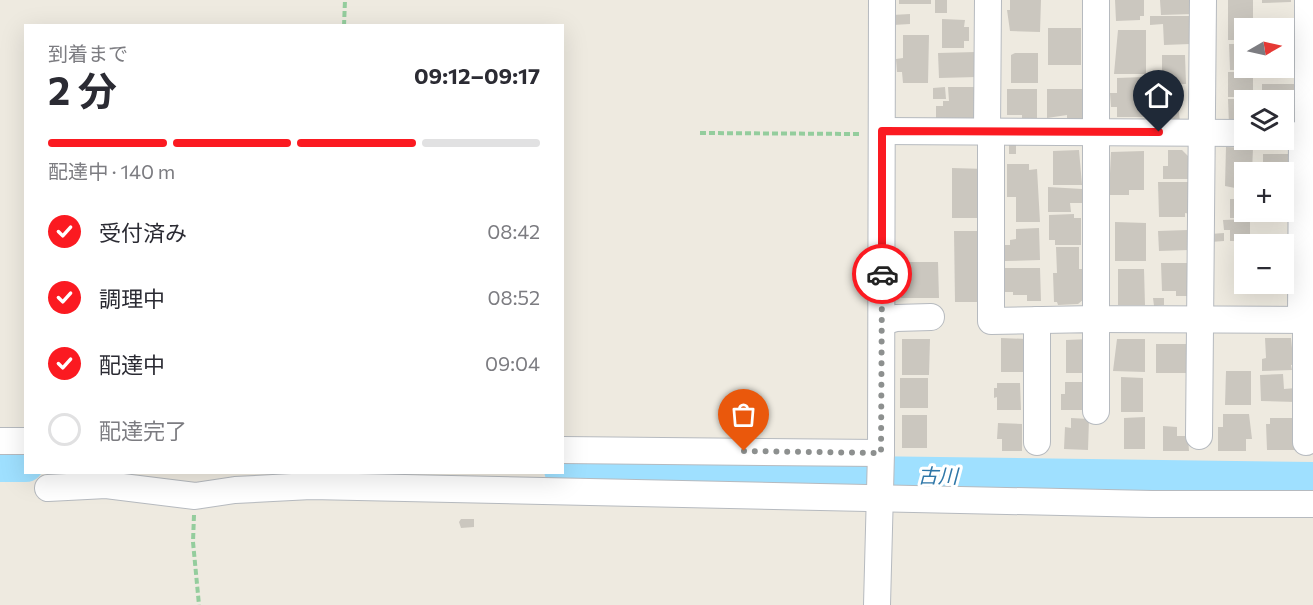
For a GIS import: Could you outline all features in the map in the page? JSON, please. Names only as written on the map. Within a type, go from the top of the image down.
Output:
[{"type":"street","points":[[877,605],[881,453],[882,0]]},
{"type":"street","points":[[988,0],[991,321],[1307,320]]},
{"type":"street","points":[[1096,0],[1096,411]]},
{"type":"street","points":[[1199,436],[1203,0]]},
{"type":"street","points":[[1306,442],[1307,320],[1302,133],[1308,0]]},
{"type":"street","points":[[882,133],[989,131],[1234,133]]},
{"type":"street","points":[[882,322],[896,318],[931,317]]},
{"type":"street","points":[[1037,320],[1037,442]]},
{"type":"street","points":[[0,441],[24,441]]},
{"type":"street","points":[[564,450],[881,453]]},
{"type":"street","points":[[48,488],[106,485],[195,496],[235,490],[311,486],[1152,504],[1313,504]]},
{"type":"path","points":[[344,24],[345,0]]},
{"type":"path","points":[[700,133],[882,133]]},
{"type":"path","points":[[195,496],[193,542],[200,605]]},
{"type":"building","points":[[899,0],[931,0],[931,4],[899,4]]},
{"type":"building","points":[[935,0],[947,0],[947,13],[935,13]]},
{"type":"building","points":[[1010,0],[1041,0],[1040,32],[1010,31],[1007,10],[1010,10]]},
{"type":"building","points":[[1115,0],[1144,0],[1144,16],[1140,16],[1140,20],[1116,21]]},
{"type":"building","points":[[1160,0],[1193,0],[1193,14],[1161,15]]},
{"type":"building","points":[[1228,0],[1253,0],[1253,18],[1234,18],[1234,40],[1228,40]]},
{"type":"building","points":[[1262,0],[1291,0],[1291,2],[1262,3]]},
{"type":"building","points":[[910,14],[910,24],[893,25],[892,15]]},
{"type":"building","points":[[1150,16],[1190,16],[1190,44],[1164,45],[1163,24],[1150,25]]},
{"type":"building","points":[[1294,18],[1296,18],[1297,42],[1294,42]]},
{"type":"building","points":[[942,19],[965,20],[964,27],[969,27],[969,41],[964,41],[964,48],[942,48]]},
{"type":"building","points":[[1048,28],[1081,28],[1081,65],[1048,65]]},
{"type":"building","points":[[1118,30],[1146,30],[1146,74],[1114,74]]},
{"type":"building","points":[[903,35],[929,35],[928,83],[903,83],[902,72],[897,72],[896,59],[903,58]]},
{"type":"building","points":[[1229,44],[1234,44],[1234,70],[1230,70]]},
{"type":"building","points":[[976,52],[977,77],[939,78],[938,53]]},
{"type":"building","points":[[1294,52],[1298,52],[1298,73],[1294,73]]},
{"type":"building","points":[[1038,53],[1038,83],[1011,83],[1011,55]]},
{"type":"building","points":[[1162,55],[1185,55],[1186,84],[1162,84]]},
{"type":"building","points":[[1228,72],[1234,72],[1234,78],[1253,78],[1253,90],[1234,90],[1234,97],[1228,97]]},
{"type":"building","points":[[1144,77],[1145,117],[1117,117],[1117,107],[1111,107],[1110,93],[1117,93],[1117,78]]},
{"type":"building","points":[[1262,84],[1299,84],[1299,111],[1294,111],[1294,90],[1262,90]]},
{"type":"building","points":[[945,87],[946,99],[933,99],[933,88]]},
{"type":"building","points":[[948,87],[975,87],[976,122],[944,122],[944,119],[936,119],[936,106],[943,106],[943,101],[949,101]]},
{"type":"building","points":[[1007,89],[1037,89],[1037,121],[1022,121],[1022,115],[1007,115]]},
{"type":"building","points":[[1047,89],[1085,89],[1085,121],[1067,121],[1067,115],[1047,118]]},
{"type":"building","points":[[1152,92],[1177,92],[1180,123],[1152,123]]},
{"type":"building","points":[[1228,99],[1234,99],[1234,125],[1229,125]]},
{"type":"building","points":[[1009,144],[1016,145],[1016,154],[1009,154]]},
{"type":"building","points":[[1226,147],[1234,147],[1234,150],[1253,150],[1252,162],[1234,162],[1234,188],[1225,186]]},
{"type":"building","points":[[1079,150],[1082,185],[1053,185],[1053,151]]},
{"type":"building","points":[[1168,150],[1182,150],[1189,157],[1188,179],[1163,179],[1163,166],[1168,166]]},
{"type":"building","points":[[1144,151],[1144,190],[1129,190],[1129,195],[1109,195],[1111,152]]},
{"type":"building","points":[[1263,154],[1294,154],[1294,162],[1263,162]]},
{"type":"building","points":[[1007,164],[1029,164],[1029,170],[1037,169],[1040,222],[1016,222],[1016,197],[1007,197]]},
{"type":"building","points":[[952,168],[986,169],[985,218],[952,218]]},
{"type":"building","points":[[1158,182],[1190,182],[1191,214],[1185,213],[1185,217],[1159,217]]},
{"type":"building","points":[[1048,187],[1082,189],[1082,203],[1070,203],[1071,212],[1048,212]]},
{"type":"building","points":[[1230,199],[1234,199],[1234,218],[1230,218]]},
{"type":"building","points":[[1074,214],[1074,218],[1081,218],[1081,245],[1055,245],[1055,240],[1049,240],[1049,215]]},
{"type":"building","points":[[1223,220],[1250,222],[1250,234],[1234,234],[1234,241],[1230,241],[1230,230],[1224,230]]},
{"type":"building","points":[[1115,222],[1146,223],[1146,261],[1115,261]]},
{"type":"building","points":[[1039,228],[1040,260],[1005,261],[1004,245],[1010,245],[1010,240],[1016,239],[1016,229]]},
{"type":"building","points":[[1188,230],[1189,250],[1159,251],[1158,231]]},
{"type":"building","points":[[954,231],[983,231],[984,302],[955,302]]},
{"type":"building","points":[[1224,233],[1224,241],[1210,242],[1210,234]]},
{"type":"building","points":[[1294,239],[1295,239],[1294,288]]},
{"type":"building","points":[[1056,247],[1079,247],[1079,269],[1084,269],[1084,299],[1078,304],[1058,305],[1054,302],[1053,273],[1057,273]]},
{"type":"building","points":[[901,262],[938,262],[939,298],[901,298]]},
{"type":"building","points":[[1161,263],[1188,263],[1188,296],[1176,296],[1176,291],[1162,291]]},
{"type":"building","points":[[1005,268],[1040,268],[1041,301],[1027,301],[1027,295],[1013,295],[1013,292],[1005,292]]},
{"type":"building","points":[[1118,269],[1144,269],[1145,305],[1118,305]]},
{"type":"building","points":[[1153,298],[1164,298],[1164,305],[1154,306]]},
{"type":"building","points":[[1001,338],[1026,339],[1026,372],[1001,372]]},
{"type":"building","points":[[1265,338],[1291,338],[1292,348],[1297,348],[1298,364],[1291,365],[1292,370],[1262,371],[1262,359],[1266,358]]},
{"type":"building","points":[[902,339],[930,339],[929,375],[902,375]]},
{"type":"building","points":[[1090,339],[1090,373],[1066,373],[1066,340]]},
{"type":"building","points":[[1117,339],[1145,339],[1145,372],[1113,371]]},
{"type":"building","points":[[1156,344],[1189,344],[1189,373],[1156,373]]},
{"type":"building","points":[[1226,371],[1251,371],[1251,405],[1225,405]]},
{"type":"building","points":[[1283,374],[1284,389],[1296,388],[1296,402],[1261,401],[1260,375]]},
{"type":"building","points":[[1121,377],[1143,378],[1143,412],[1121,412]]},
{"type":"building","points":[[900,378],[928,378],[928,408],[900,408]]},
{"type":"building","points":[[1065,382],[1089,382],[1089,410],[1061,410],[1061,394],[1065,394]]},
{"type":"building","points":[[997,383],[1020,383],[1021,410],[997,410],[994,388],[997,388]]},
{"type":"building","points":[[1223,414],[1249,414],[1252,439],[1246,439],[1246,451],[1218,451],[1218,427],[1223,427]]},
{"type":"building","points":[[902,415],[927,415],[927,448],[902,448]]},
{"type":"building","points":[[1145,417],[1145,449],[1124,449],[1124,418]]},
{"type":"building","points":[[1071,418],[1089,419],[1088,450],[1064,449],[1065,427],[1071,428]]},
{"type":"building","points":[[1270,418],[1294,418],[1298,450],[1267,450],[1266,424],[1270,424]]},
{"type":"building","points":[[998,423],[1022,424],[1022,451],[1002,451],[1002,439],[997,439]]},
{"type":"building","points":[[1163,426],[1177,427],[1177,436],[1188,436],[1189,451],[1163,451]]},
{"type":"building","points":[[461,519],[474,519],[474,527],[461,528],[459,522]]},
{"type":"waterway","name":"古川","points":[[0,464],[24,464]]},
{"type":"waterway","name":"古川","points":[[564,470],[1313,480]]},
{"type":"way so far","points":[[744,451],[881,453],[882,274]]},
{"type":"route","points":[[882,274],[882,131],[1159,132]]}]
